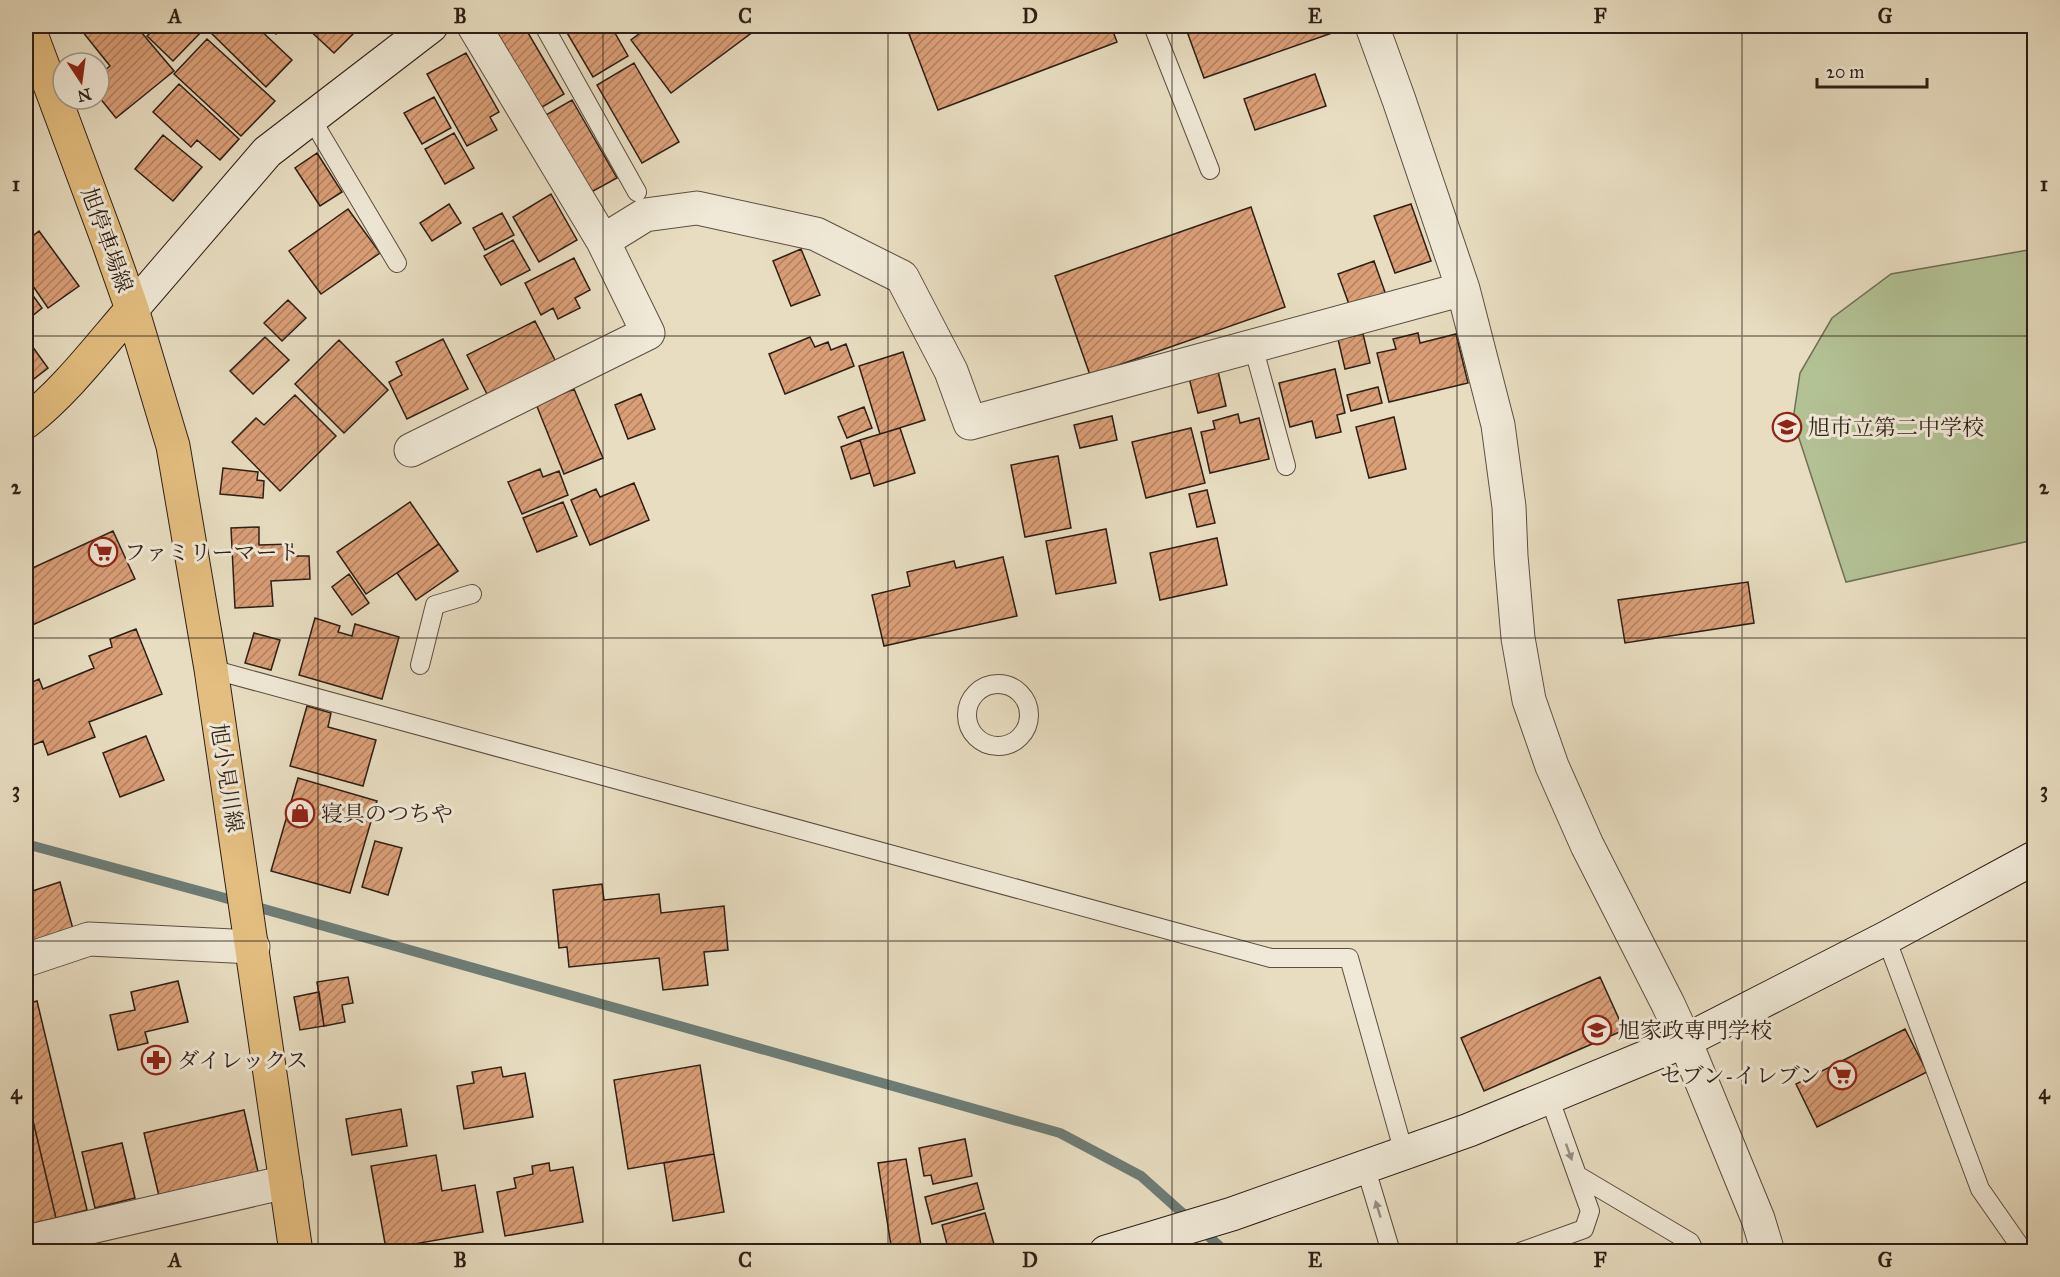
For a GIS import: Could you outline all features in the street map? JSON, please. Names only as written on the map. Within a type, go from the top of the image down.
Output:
[{"type":"main road","name":"旭停車場線","points":[[26,422],[38,413],[74,376],[132,309],[28,26]]},
{"type":"main road","name":"旭小見川線","points":[[132,309],[173,446],[211,669],[296,1251]]},
{"type":"street","points":[[132,309],[267,152],[431,26]]},
{"type":"street","points":[[411,450],[648,333],[603,241],[474,26]]},
{"type":"street","points":[[1372,26],[1463,289],[1498,424],[1509,507],[1518,638],[1529,700],[1552,766],[1587,845],[1685,1041],[1758,1219],[1768,1251]]},
{"type":"street","points":[[603,241],[645,215],[697,208],[816,234],[902,277],[951,371],[970,423],[1463,289]]},
{"type":"street","points":[[1136,1245],[1232,1214],[1469,1130],[1685,1041],[1886,938],[2034,858]]},
{"type":"street","points":[[26,960],[89,939],[253,947]]},
{"type":"street","points":[[26,1242],[286,1182]]},
{"type":"lane","points":[[544,26],[637,192]]},
{"type":"lane","points":[[1153,26],[1210,170]]},
{"type":"lane","points":[[311,118],[397,263]]},
{"type":"lane","points":[[1253,346],[1286,466]]},
{"type":"lane","points":[[420,665],[435,604],[472,594]]},
{"type":"lane","points":[[211,669],[1271,958],[1349,958],[1404,1153]]},
{"type":"lane","points":[[1886,938],[1980,1189],[2024,1251]]},
{"type":"lane","points":[[1520,1251],[1584,1229],[1590,1211],[1549,1097]]},
{"type":"lane","points":[[1365,1166],[1391,1251]]},
{"type":"lane","points":[[1577,1175],[1690,1242],[1695,1251]]},
{"type":"green space","points":[[2034,249],[2034,540],[1846,582],[1793,420],[1800,373],[1832,318],[1891,274]]},
{"type":"building","points":[[78,26],[136,26],[174,71],[116,118],[110,111],[111,51],[98,51]]},
{"type":"building","points":[[158,26],[198,26],[203,30],[173,61],[147,36]]},
{"type":"building","points":[[204,26],[256,26],[292,60],[266,87]]},
{"type":"building","points":[[267,26],[285,26],[276,34]]},
{"type":"building","points":[[305,26],[359,26],[360,27],[334,53]]},
{"type":"building","points":[[504,26],[524,26],[564,94],[534,112],[489,34]]},
{"type":"building","points":[[563,26],[611,26],[628,56],[593,77]]},
{"type":"building","points":[[635,26],[750,26],[754,31],[671,93],[631,40],[640,33]]},
{"type":"building","points":[[906,26],[1111,26],[1117,42],[938,110]]},
{"type":"building","points":[[1185,26],[1330,26],[1332,33],[1204,78]]},
{"type":"building","points":[[2030,26],[2034,26],[2034,66],[2029,43]]},
{"type":"building","points":[[207,39],[275,101],[241,136],[174,74]]},
{"type":"building","points":[[466,53],[499,112],[490,117],[497,130],[467,146],[427,74]]},
{"type":"building","points":[[634,63],[679,142],[642,163],[597,85]]},
{"type":"building","points":[[1315,74],[1326,106],[1255,130],[1244,99]]},
{"type":"building","points":[[179,84],[239,139],[220,160],[197,140],[191,147],[153,112]]},
{"type":"building","points":[[434,97],[451,128],[422,144],[404,113]]},
{"type":"building","points":[[572,100],[617,178],[584,196],[539,119]]},
{"type":"building","points":[[454,133],[474,168],[445,184],[425,149]]},
{"type":"building","points":[[163,135],[202,167],[173,201],[135,169]]},
{"type":"building","points":[[317,153],[342,192],[320,206],[295,168]]},
{"type":"building","points":[[551,194],[577,240],[539,262],[513,217]]},
{"type":"building","points":[[449,204],[461,223],[432,241],[420,223]]},
{"type":"building","points":[[1411,204],[1431,261],[1395,273],[1374,216]]},
{"type":"building","points":[[1251,207],[1285,307],[1090,375],[1055,276]]},
{"type":"building","points":[[348,209],[380,253],[321,294],[289,251]]},
{"type":"building","points":[[502,213],[514,235],[485,250],[473,228]]},
{"type":"building","points":[[39,231],[79,286],[48,308],[26,276],[26,241]]},
{"type":"building","points":[[513,240],[530,270],[501,285],[484,256]]},
{"type":"building","points":[[801,249],[820,295],[791,306],[773,261]]},
{"type":"building","points":[[574,258],[590,290],[575,298],[580,308],[558,319],[553,308],[541,315],[525,283]]},
{"type":"building","points":[[1374,261],[1386,295],[1350,307],[1338,274]]},
{"type":"building","points":[[26,286],[42,308],[26,321]]},
{"type":"building","points":[[288,300],[306,318],[282,341],[264,323]]},
{"type":"building","points":[[535,321],[556,362],[488,396],[467,355]]},
{"type":"building","points":[[1418,333],[1420,343],[1456,334],[1468,383],[1389,402],[1377,353],[1396,349],[1393,339]]},
{"type":"building","points":[[1363,334],[1370,363],[1345,369],[1338,339]]},
{"type":"building","points":[[26,337],[32,346],[26,350]]},
{"type":"building","points":[[265,337],[289,360],[253,394],[230,371]]},
{"type":"building","points":[[810,337],[815,347],[828,342],[831,350],[846,344],[854,366],[785,394],[769,354]]},
{"type":"building","points":[[443,339],[468,389],[407,419],[389,382],[402,375],[396,362]]},
{"type":"building","points":[[339,340],[388,390],[344,433],[295,384]]},
{"type":"building","points":[[32,346],[48,368],[26,385],[26,350]]},
{"type":"building","points":[[903,352],[925,420],[880,434],[859,366]]},
{"type":"building","points":[[1335,369],[1345,413],[1337,415],[1341,432],[1316,438],[1312,421],[1290,427],[1279,383]]},
{"type":"building","points":[[1218,371],[1226,406],[1198,413],[1189,378]]},
{"type":"building","points":[[1378,387],[1382,403],[1351,411],[1347,395]]},
{"type":"building","points":[[574,389],[603,458],[564,474],[536,404]]},
{"type":"building","points":[[641,394],[655,429],[628,439],[615,405]]},
{"type":"building","points":[[295,395],[336,436],[280,491],[232,442],[256,418],[264,425]]},
{"type":"building","points":[[864,407],[872,428],[847,438],[838,417]]},
{"type":"building","points":[[1238,414],[1240,423],[1259,418],[1269,459],[1210,473],[1201,432],[1215,429],[1213,421]]},
{"type":"building","points":[[1112,416],[1117,440],[1080,448],[1074,425]]},
{"type":"building","points":[[1394,417],[1406,469],[1369,478],[1356,427]]},
{"type":"building","points":[[900,428],[915,473],[874,486],[860,440]]},
{"type":"building","points":[[1191,428],[1205,483],[1146,498],[1132,442]]},
{"type":"building","points":[[860,440],[870,473],[851,479],[841,447]]},
{"type":"building","points":[[1058,456],[1071,528],[1025,537],[1011,465]]},
{"type":"building","points":[[223,468],[258,472],[257,480],[264,481],[263,498],[220,494]]},
{"type":"building","points":[[540,469],[543,477],[559,471],[568,495],[522,514],[508,482]]},
{"type":"building","points":[[634,483],[649,520],[590,545],[571,500],[596,489],[600,497]]},
{"type":"building","points":[[1207,490],[1215,523],[1197,527],[1189,494]]},
{"type":"building","points":[[410,502],[439,544],[366,594],[337,552]]},
{"type":"building","points":[[563,502],[577,536],[537,552],[523,518]]},
{"type":"building","points":[[259,527],[259,545],[292,544],[292,556],[309,556],[310,579],[271,581],[273,606],[235,608],[231,528]]},
{"type":"building","points":[[1106,529],[1116,583],[1056,594],[1046,541]]},
{"type":"building","points":[[113,531],[135,579],[28,627],[26,571]]},
{"type":"building","points":[[1217,538],[1227,585],[1160,600],[1150,553]]},
{"type":"building","points":[[439,544],[458,571],[416,600],[397,573]]},
{"type":"building","points":[[1003,557],[1017,616],[884,646],[872,595],[910,586],[907,572],[954,561],[956,568]]},
{"type":"building","points":[[349,574],[369,603],[352,615],[332,587]]},
{"type":"building","points":[[1748,582],[1754,623],[1625,643],[1618,600]]},
{"type":"building","points":[[315,618],[340,626],[338,632],[352,636],[355,624],[399,637],[382,699],[299,675]]},
{"type":"building","points":[[136,629],[162,694],[89,722],[95,737],[48,755],[43,741],[26,748],[26,685],[39,679],[43,689],[94,668],[89,656],[112,647],[110,639]]},
{"type":"building","points":[[254,633],[280,640],[271,670],[245,663]]},
{"type":"building","points":[[307,706],[331,713],[328,727],[376,740],[363,786],[290,766]]},
{"type":"building","points":[[146,736],[164,780],[120,797],[103,753]]},
{"type":"building","points":[[298,778],[377,801],[350,893],[271,871]]},
{"type":"building","points":[[375,841],[402,848],[388,895],[362,887]]},
{"type":"building","points":[[60,882],[73,929],[26,943],[26,893]]},
{"type":"building","points":[[602,884],[604,900],[659,894],[661,913],[724,906],[728,950],[704,952],[708,985],[663,990],[659,958],[569,967],[567,947],[559,948],[553,890]]},
{"type":"building","points":[[348,977],[353,1003],[342,1005],[345,1022],[324,1026],[317,982]]},
{"type":"building","points":[[1600,977],[1624,1030],[1484,1091],[1461,1038]]},
{"type":"building","points":[[178,981],[188,1022],[145,1032],[148,1043],[118,1050],[110,1015],[135,1010],[131,992]]},
{"type":"building","points":[[319,992],[324,1026],[300,1030],[294,997]]},
{"type":"building","points":[[37,1001],[87,1210],[56,1218],[26,1091],[26,1004]]},
{"type":"building","points":[[1905,1029],[1927,1072],[1817,1127],[1796,1084]]},
{"type":"building","points":[[700,1065],[714,1154],[628,1169],[614,1080]]},
{"type":"building","points":[[501,1067],[503,1077],[525,1073],[533,1117],[464,1129],[457,1086],[474,1083],[472,1072]]},
{"type":"building","points":[[26,1091],[56,1218],[26,1225]]},
{"type":"building","points":[[401,1109],[407,1146],[352,1155],[346,1119]]},
{"type":"building","points":[[244,1110],[258,1172],[159,1196],[144,1133]]},
{"type":"building","points":[[965,1139],[972,1176],[933,1184],[931,1175],[924,1176],[919,1148]]},
{"type":"building","points":[[122,1143],[135,1198],[95,1208],[82,1152]]},
{"type":"building","points":[[714,1154],[724,1212],[673,1221],[664,1163]]},
{"type":"building","points":[[436,1155],[442,1191],[475,1185],[483,1232],[386,1249],[371,1166]]},
{"type":"building","points":[[906,1159],[922,1251],[892,1252],[878,1163]]},
{"type":"building","points":[[549,1163],[550,1171],[573,1167],[583,1222],[505,1236],[497,1192],[516,1188],[514,1178],[533,1174],[532,1166]]},
{"type":"building","points":[[977,1183],[984,1209],[932,1224],[925,1197]]},
{"type":"building","points":[[985,1213],[996,1251],[949,1252],[942,1225]]},
{"type":"waterway","points":[[26,844],[1060,1133],[1141,1176],[1226,1252]]},
{"type":"place","name":"旭市立第二中学校","points":[[1787,427]]},
{"type":"place","name":"ファミリーマート","points":[[103,552]]},
{"type":"place","name":"寝具のつちや","points":[[300,813]]},
{"type":"place","name":"旭家政専門学校","points":[[1597,1030]]},
{"type":"place","name":"ダイレックス","points":[[156,1060]]},
{"type":"place","name":"セブン-イレブン","points":[[1842,1075]]}]
